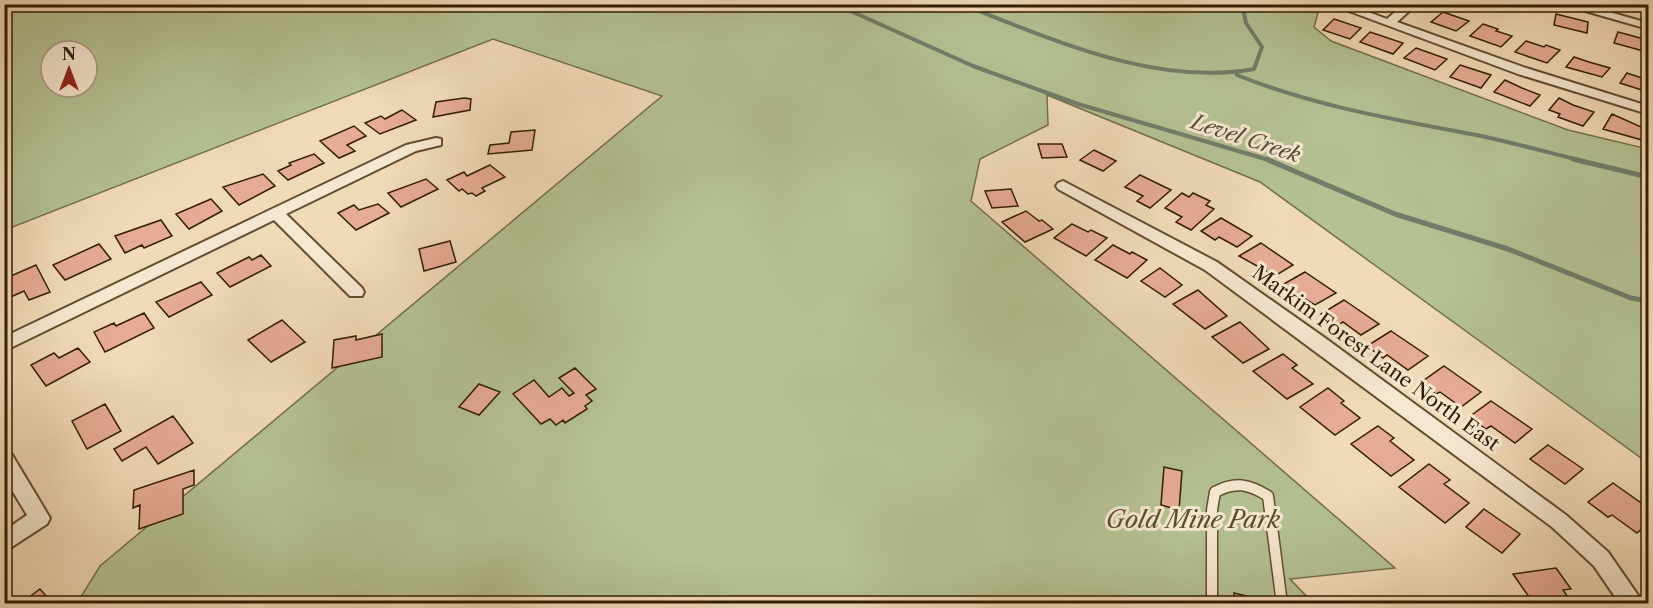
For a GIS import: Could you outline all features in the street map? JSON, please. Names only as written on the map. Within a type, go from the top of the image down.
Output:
[{"type":"street","points":[[1335,4],[1522,71],[1648,110]]},
{"type":"street","points":[[1389,22],[1412,4]]},
{"type":"street","points":[[1566,4],[1648,26]]},
{"type":"street","points":[[4,345],[411,148],[436,142]]},
{"type":"street","name":"Markim Forest Lane North East","points":[[1064,186],[1211,266],[1319,343],[1559,520],[1601,560],[1633,603]]},
{"type":"street","points":[[277,214],[356,292]]},
{"type":"street","points":[[4,459],[40,518],[4,543]]},
{"type":"lane","points":[[1212,603],[1212,510],[1215,492],[1228,484],[1251,485],[1268,496],[1274,520],[1276,577],[1282,603]]},
{"type":"green space","name":"Gold Mine Park","points":[[1134,4],[1157,12],[1181,11],[1185,5],[1294,5],[1319,9],[1314,27],[1331,41],[1568,130],[1648,149],[1648,463],[1260,182],[1047,95],[1048,125],[980,159],[971,201],[1395,568],[1290,579],[1314,604],[77,603],[100,566],[662,96],[493,39],[5,230],[5,5]]},
{"type":"building","points":[[1613,4],[1644,4],[1641,12]]},
{"type":"building","points":[[1443,12],[1469,21],[1456,31],[1431,22]]},
{"type":"building","points":[[1556,14],[1588,22],[1587,33],[1554,25]]},
{"type":"building","points":[[1334,19],[1361,28],[1350,39],[1323,30]]},
{"type":"building","points":[[1483,24],[1512,36],[1501,47],[1470,36]]},
{"type":"building","points":[[1370,32],[1403,43],[1393,54],[1360,42]]},
{"type":"building","points":[[1618,32],[1648,40],[1647,52],[1614,43]]},
{"type":"building","points":[[1526,41],[1560,50],[1547,63],[1515,52]]},
{"type":"building","points":[[1416,48],[1447,59],[1435,70],[1404,58]]},
{"type":"building","points":[[1574,57],[1610,68],[1602,77],[1566,67]]},
{"type":"building","points":[[1460,65],[1491,75],[1481,88],[1450,77]]},
{"type":"building","points":[[1627,73],[1648,80],[1648,92],[1620,83]]},
{"type":"building","points":[[1505,80],[1540,95],[1530,106],[1494,92]]},
{"type":"building","points":[[1559,98],[1594,112],[1583,126],[1558,117],[1560,114],[1549,110]]},
{"type":"building","points":[[471,99],[470,110],[433,117],[436,102]]},
{"type":"building","points":[[402,110],[416,120],[380,134],[365,123],[381,116],[385,119]]},
{"type":"building","points":[[1612,114],[1648,130],[1642,140],[1603,129]]},
{"type":"building","points":[[354,126],[366,136],[347,145],[355,151],[339,158],[320,141]]},
{"type":"building","points":[[535,130],[532,150],[488,154],[490,145],[509,143],[511,132]]},
{"type":"building","points":[[1038,144],[1062,144],[1067,157],[1042,158]]},
{"type":"building","points":[[1094,150],[1116,161],[1103,171],[1080,160]]},
{"type":"building","points":[[314,154],[324,163],[288,180],[278,171],[291,165],[289,163]]},
{"type":"building","points":[[490,165],[505,177],[482,188],[485,191],[476,196],[462,189],[459,191],[447,180],[464,172],[467,176]]},
{"type":"building","points":[[263,174],[275,186],[239,205],[223,187]]},
{"type":"building","points":[[1140,175],[1171,190],[1150,208],[1137,201],[1143,196],[1125,187]]},
{"type":"building","points":[[426,179],[438,189],[401,207],[388,193]]},
{"type":"building","points":[[1011,189],[1018,206],[992,208],[985,191]]},
{"type":"building","points":[[1182,193],[1189,197],[1193,193],[1210,201],[1206,205],[1214,209],[1191,230],[1176,222],[1182,217],[1165,208]]},
{"type":"building","points":[[211,199],[222,211],[189,229],[176,214]]},
{"type":"building","points":[[378,204],[389,213],[356,230],[338,213],[354,205],[359,210]]},
{"type":"building","points":[[1026,211],[1053,229],[1025,242],[1002,222]]},
{"type":"building","points":[[1221,218],[1252,236],[1237,247],[1219,237],[1215,240],[1201,231]]},
{"type":"building","points":[[161,220],[172,236],[125,253],[115,236]]},
{"type":"building","points":[[1072,224],[1107,238],[1086,256],[1054,238]]},
{"type":"building","points":[[450,241],[456,262],[424,271],[419,249]]},
{"type":"building","points":[[1261,243],[1293,265],[1275,276],[1239,256]]},
{"type":"building","points":[[99,244],[111,259],[65,280],[53,265]]},
{"type":"building","points":[[1113,245],[1147,260],[1127,278],[1095,260]]},
{"type":"building","points":[[261,255],[271,266],[230,287],[217,273],[249,257],[252,260]]},
{"type":"building","points":[[36,265],[50,292],[29,300],[24,291],[4,300],[4,279]]},
{"type":"building","points":[[1160,268],[1182,285],[1165,297],[1141,281]]},
{"type":"building","points":[[1305,272],[1336,293],[1315,305],[1282,285]]},
{"type":"building","points":[[201,282],[212,295],[169,317],[156,302]]},
{"type":"building","points":[[1198,290],[1227,316],[1205,329],[1173,304]]},
{"type":"building","points":[[1344,300],[1379,324],[1361,335],[1343,322],[1337,326],[1321,314]]},
{"type":"building","points":[[144,313],[154,328],[105,352],[94,332],[114,323],[116,326]]},
{"type":"building","points":[[282,320],[305,342],[271,362],[248,340]]},
{"type":"building","points":[[1240,322],[1269,349],[1243,363],[1212,337]]},
{"type":"building","points":[[1391,331],[1428,356],[1408,370],[1387,355],[1383,358],[1367,346]]},
{"type":"building","points":[[382,334],[382,357],[332,368],[334,340],[356,336],[356,340]]},
{"type":"building","points":[[78,348],[90,362],[46,386],[31,365],[54,353],[59,358]]},
{"type":"building","points":[[1283,354],[1297,365],[1292,368],[1313,384],[1287,399],[1253,371]]},
{"type":"building","points":[[1444,366],[1481,392],[1461,407],[1440,392],[1436,394],[1420,383]]},
{"type":"building","points":[[575,368],[596,389],[586,395],[592,401],[585,406],[587,409],[565,423],[563,420],[556,425],[550,419],[541,424],[513,394],[534,380],[549,397],[562,388],[569,396],[574,393],[559,378]]},
{"type":"building","points":[[479,384],[500,392],[479,415],[459,407]]},
{"type":"building","points":[[1328,388],[1344,401],[1341,403],[1360,418],[1335,435],[1300,407]]},
{"type":"building","points":[[1491,401],[1532,429],[1515,443],[1491,426],[1486,429],[1469,417]]},
{"type":"building","points":[[105,404],[121,431],[87,449],[72,421]]},
{"type":"building","points":[[173,416],[193,443],[158,464],[146,447],[122,461],[114,449]]},
{"type":"building","points":[[1378,426],[1394,438],[1390,441],[1414,460],[1391,476],[1351,444]]},
{"type":"building","points":[[1548,445],[1583,469],[1565,484],[1530,459]]},
{"type":"building","points":[[1429,464],[1450,480],[1444,484],[1469,503],[1445,523],[1399,487]]},
{"type":"building","points":[[1164,467],[1182,471],[1179,510],[1161,505]]},
{"type":"building","points":[[194,470],[194,485],[183,489],[183,514],[139,529],[140,505],[133,508],[134,490]]},
{"type":"building","points":[[1613,483],[1648,508],[1648,523],[1637,533],[1612,515],[1608,517],[1588,502]]},
{"type":"building","points":[[1484,509],[1520,534],[1502,553],[1466,527]]},
{"type":"building","points":[[1556,568],[1571,589],[1563,590],[1573,604],[1534,604],[1513,574]]},
{"type":"building","points":[[40,589],[53,604],[20,604]]},
{"type":"building","points":[[1234,593],[1255,598],[1256,604],[1235,604]]},
{"type":"waterway","name":"Level Creek","points":[[835,4],[973,66],[1078,104],[1267,159]]},
{"type":"waterway","points":[[961,4],[1068,45],[1104,56],[1142,66],[1217,73],[1254,69],[1262,47],[1246,23],[1242,4]]},
{"type":"waterway","points":[[1237,75],[1327,104],[1493,139],[1579,160]]},
{"type":"waterway","name":"Level Creek","points":[[1267,159],[1395,214],[1508,249],[1631,298],[1648,301]]},
{"type":"waterway","points":[[1573,159],[1648,177]]}]
